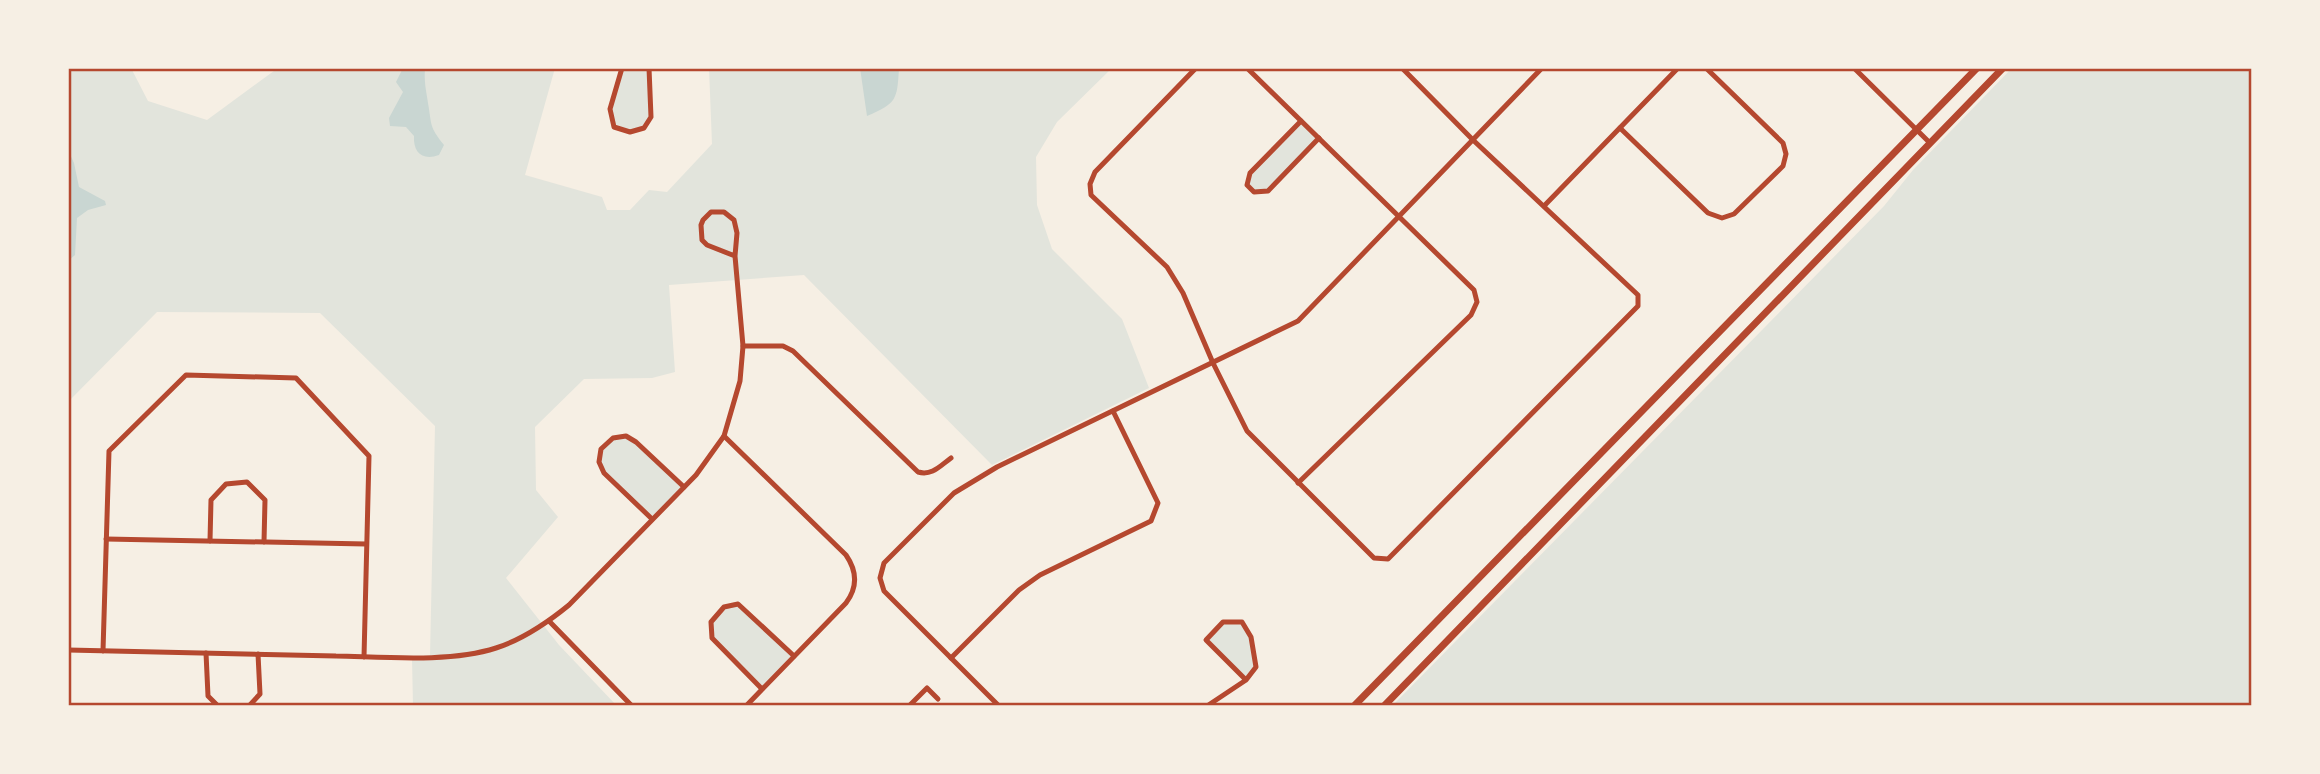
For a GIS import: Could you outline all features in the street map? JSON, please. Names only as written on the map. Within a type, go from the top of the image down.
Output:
[{"type":"street","points":[[622,68],[610,109],[614,127],[629,132],[644,128],[651,117],[649,68]]},
{"type":"street","points":[[1196,68],[1096,172],[1090,184],[1091,195],[1167,267],[1183,293],[1213,363],[1247,431],[1374,558],[1388,559],[1638,306],[1638,295],[1473,140],[1402,68]]},
{"type":"street","points":[[1247,68],[1474,290],[1477,302],[1471,315],[1298,483]]},
{"type":"street","points":[[999,706],[884,591],[880,578],[884,563],[954,493],[997,467],[1298,321],[1542,68]]},
{"type":"street","points":[[1544,206],[1678,68]]},
{"type":"street","points":[[1620,128],[1708,213],[1722,218],[1734,214],[1783,166],[1786,155],[1783,143],[1706,68]]},
{"type":"street","points":[[1854,68],[1930,143]]},
{"type":"street","points":[[1354,706],[1977,68]]},
{"type":"street","points":[[1384,706],[2003,68]]},
{"type":"street","points":[[1301,121],[1250,173],[1247,186],[1254,192],[1268,191],[1319,138]]},
{"type":"street","points":[[68,650],[412,658],[470,654],[494,649],[522,638],[569,605],[696,474],[724,436],[740,381],[743,346],[735,256],[737,225],[724,212],[711,212],[701,225],[702,240],[707,245],[735,256]]},
{"type":"street","points":[[743,346],[783,346],[793,351],[918,472],[926,475],[951,458]]},
{"type":"street","points":[[103,651],[109,451],[186,375],[296,378],[369,456],[364,657]]},
{"type":"street","points":[[951,658],[1019,590],[1040,575],[1151,521],[1158,503],[1113,411]]},
{"type":"street","points":[[652,519],[604,473],[599,462],[601,449],[612,438],[626,436],[636,442],[684,487]]},
{"type":"street","points":[[724,436],[846,555],[853,565],[855,579],[853,593],[846,603],[746,706]]},
{"type":"street","points":[[210,541],[211,500],[226,484],[247,481],[265,500],[264,542]]},
{"type":"street","points":[[106,539],[366,544]]},
{"type":"street","points":[[762,689],[712,638],[711,622],[724,607],[738,604],[794,656]]},
{"type":"street","points":[[549,621],[632,706]]},
{"type":"street","points":[[1208,706],[1246,680],[1256,667],[1251,637],[1242,622],[1223,622],[1206,640],[1246,680]]},
{"type":"street","points":[[206,653],[208,696],[218,706]]},
{"type":"street","points":[[249,706],[260,694],[258,654]]},
{"type":"street","points":[[909,706],[927,688],[939,699]]},
{"type":"shaded area","points":[[68,68],[131,68],[148,101],[207,120],[278,68],[555,68],[525,175],[602,197],[607,210],[630,210],[649,190],[667,192],[712,144],[709,68],[1112,68],[1057,122],[1036,157],[1037,205],[1052,249],[1122,319],[1149,388],[992,465],[804,275],[669,285],[675,372],[652,378],[584,379],[535,427],[536,490],[558,517],[506,578],[559,645],[617,706],[413,706],[412,658],[430,656],[435,426],[320,313],[157,312],[68,402]]},
{"type":"shaded area","points":[[406,68],[425,68],[425,86],[432,125],[444,145],[439,155],[428,157],[420,154],[415,147],[414,136],[406,127],[390,126],[389,118],[403,92],[396,82]]},
{"type":"shaded area","points":[[622,68],[649,68],[651,117],[644,128],[630,132],[614,127],[610,109]]},
{"type":"shaded area","points":[[860,68],[899,68],[894,99],[884,108],[867,116]]},
{"type":"shaded area","points":[[2012,68],[2252,68],[2252,706],[1392,706],[1884,206],[1913,170]]},
{"type":"shaded area","points":[[1301,121],[1319,138],[1268,191],[1254,192],[1247,185],[1250,173]]},
{"type":"shaded area","points":[[68,150],[79,187],[105,201],[106,205],[88,210],[77,218],[75,255],[68,261]]},
{"type":"shaded area","points":[[626,436],[684,487],[652,519],[626,496],[602,466],[600,457],[605,445],[613,439]]},
{"type":"shaded area","points":[[738,604],[794,656],[762,689],[712,638],[711,622],[724,607]]},
{"type":"shaded area","points":[[1223,622],[1242,622],[1251,637],[1256,667],[1246,680],[1206,640]]}]
